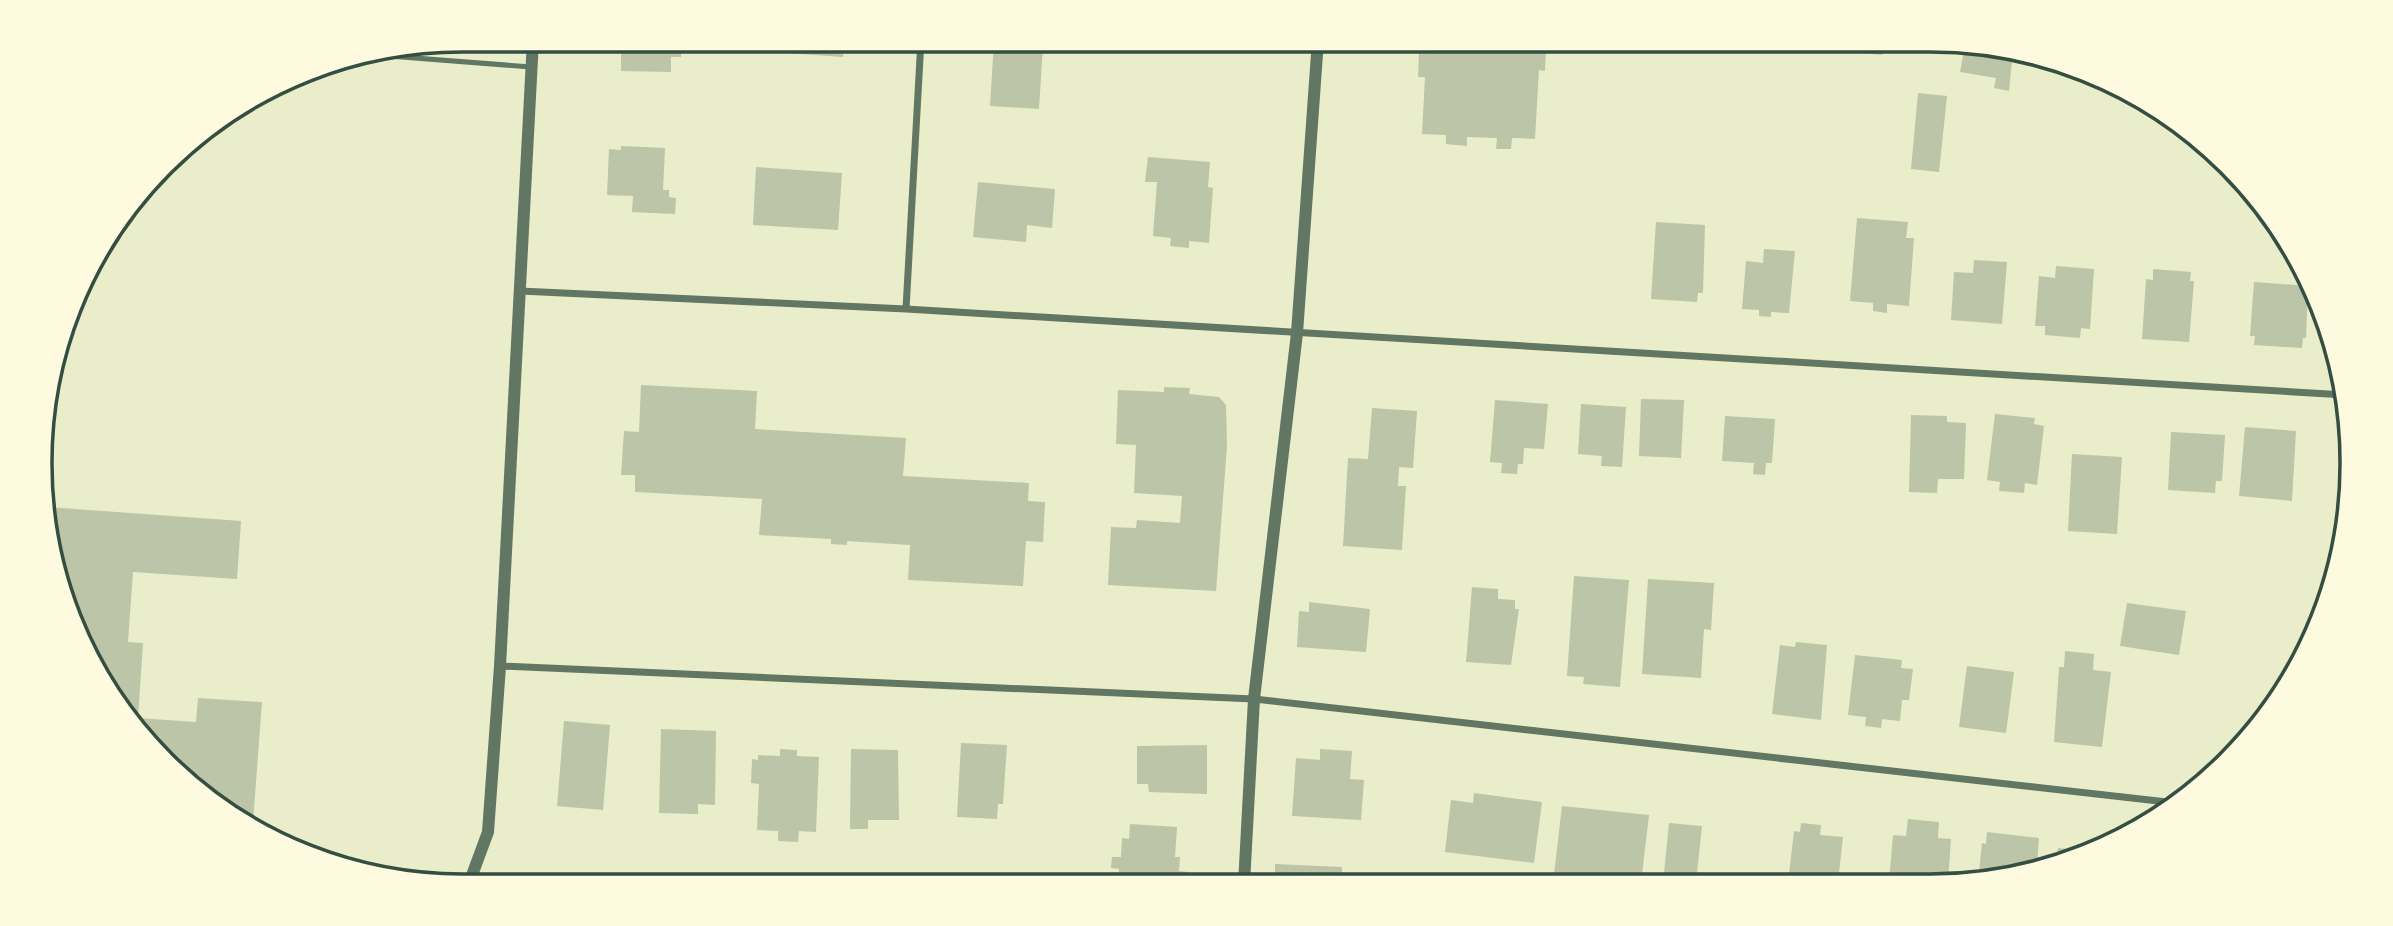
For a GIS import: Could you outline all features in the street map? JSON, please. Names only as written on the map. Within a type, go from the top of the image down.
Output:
[{"type":"street","points":[[472,874],[488,832],[500,666],[532,52]]},
{"type":"street","points":[[906,309],[920,52]]},
{"type":"street","points":[[1245,874],[1254,699],[1297,332],[1317,52]]},
{"type":"street","points":[[520,291],[906,309],[2335,394]]},
{"type":"street","points":[[500,666],[1254,699],[2162,801]]},
{"type":"lane","points":[[402,57],[531,67]]},
{"type":"building","points":[[621,52],[681,52],[681,57],[671,57],[671,72],[621,71]]},
{"type":"building","points":[[786,52],[843,52],[843,57]]},
{"type":"building","points":[[993,52],[1043,52],[1039,109],[990,106]]},
{"type":"building","points":[[1546,52],[1545,71],[1539,70],[1535,139],[1512,138],[1511,149],[1496,149],[1497,138],[1467,137],[1467,146],[1446,144],[1446,135],[1422,134],[1425,77],[1418,77],[1419,53]]},
{"type":"building","points":[[1851,52],[1882,52],[1882,55]]},
{"type":"building","points":[[1963,54],[2012,60],[2009,91],[1994,88],[1996,78],[1960,72]]},
{"type":"building","points":[[1918,93],[1947,96],[1939,172],[1911,169]]},
{"type":"building","points":[[621,146],[665,148],[663,190],[669,190],[669,197],[676,198],[675,214],[632,212],[633,196],[607,195],[609,149],[621,150]]},
{"type":"building","points":[[1148,157],[1210,162],[1208,187],[1213,188],[1209,243],[1189,241],[1189,248],[1170,246],[1171,238],[1153,236],[1157,182],[1145,182]]},
{"type":"building","points":[[756,167],[842,173],[838,230],[753,225]]},
{"type":"building","points":[[978,182],[1055,189],[1052,228],[1027,225],[1026,242],[973,237]]},
{"type":"building","points":[[1857,218],[1908,222],[1906,238],[1914,238],[1909,306],[1887,304],[1887,313],[1873,311],[1873,303],[1850,301]]},
{"type":"building","points":[[1656,222],[1705,225],[1703,293],[1698,293],[1697,302],[1651,299]]},
{"type":"building","points":[[1764,249],[1795,251],[1789,313],[1771,312],[1771,317],[1759,316],[1759,310],[1742,309],[1746,261],[1763,263]]},
{"type":"building","points":[[1974,260],[2007,262],[2002,324],[1951,320],[1954,272],[1973,273]]},
{"type":"building","points":[[2056,266],[2094,269],[2090,329],[2081,328],[2080,338],[2045,335],[2045,326],[2035,326],[2039,276],[2055,278]]},
{"type":"building","points":[[2153,269],[2191,272],[2190,281],[2194,281],[2189,342],[2142,339],[2146,279],[2153,280]]},
{"type":"building","points":[[2254,282],[2300,285],[2307,302],[2306,338],[2303,338],[2302,348],[2254,345],[2255,336],[2250,336]]},
{"type":"building","points":[[641,385],[757,391],[755,429],[906,438],[903,476],[1029,483],[1028,501],[1045,502],[1043,542],[1026,541],[1023,586],[908,580],[910,545],[847,541],[847,545],[831,544],[831,539],[759,535],[762,499],[635,492],[635,475],[621,475],[624,431],[639,432]]},
{"type":"building","points":[[1164,387],[1190,388],[1189,394],[1219,397],[1226,405],[1227,446],[1216,591],[1108,585],[1111,527],[1136,528],[1137,520],[1180,523],[1182,496],[1134,493],[1136,445],[1116,444],[1118,390],[1164,392]]},
{"type":"building","points":[[1641,399],[1684,400],[1681,458],[1639,456]]},
{"type":"building","points":[[1495,400],[1548,404],[1544,449],[1524,448],[1523,464],[1518,464],[1517,474],[1501,473],[1502,463],[1490,462]]},
{"type":"building","points":[[1581,404],[1626,407],[1622,467],[1601,466],[1602,456],[1578,454]]},
{"type":"building","points":[[1372,408],[1417,411],[1413,468],[1399,467],[1398,486],[1406,486],[1402,550],[1343,546],[1348,458],[1368,459]]},
{"type":"building","points":[[1995,414],[2035,418],[2034,424],[2044,426],[2037,485],[2025,483],[2024,493],[1999,491],[2000,482],[1987,480]]},
{"type":"building","points":[[1911,415],[1947,416],[1947,422],[1966,423],[1964,479],[1938,479],[1937,493],[1909,492]]},
{"type":"building","points":[[1725,416],[1775,419],[1772,463],[1766,463],[1765,475],[1753,474],[1754,463],[1722,461]]},
{"type":"building","points":[[2245,427],[2296,431],[2292,501],[2239,496]]},
{"type":"building","points":[[2171,432],[2225,435],[2222,481],[2216,481],[2215,493],[2168,490]]},
{"type":"building","points":[[2072,454],[2122,457],[2117,534],[2068,531]]},
{"type":"building","points":[[55,508],[241,521],[237,579],[133,572],[128,642],[143,643],[138,715],[107,668],[84,620],[66,569]]},
{"type":"building","points":[[1574,576],[1629,580],[1620,687],[1583,684],[1584,677],[1567,676]]},
{"type":"building","points":[[1648,579],[1714,583],[1711,630],[1704,629],[1701,678],[1642,674]]},
{"type":"building","points":[[1472,587],[1498,589],[1498,599],[1515,600],[1515,609],[1519,609],[1511,665],[1466,662]]},
{"type":"building","points":[[1309,602],[1370,609],[1366,652],[1297,647],[1299,611],[1309,612]]},
{"type":"building","points":[[2127,603],[2186,611],[2179,655],[2120,646]]},
{"type":"building","points":[[1796,642],[1827,645],[1821,720],[1772,714],[1780,645],[1795,647]]},
{"type":"building","points":[[2065,651],[2094,654],[2093,670],[2111,672],[2102,747],[2054,742],[2059,667],[2064,667]]},
{"type":"building","points":[[1855,655],[1902,660],[1901,668],[1913,669],[1909,700],[1902,700],[1900,721],[1882,719],[1881,728],[1865,726],[1866,717],[1848,715]]},
{"type":"building","points":[[1967,666],[2014,672],[2006,733],[1959,727]]},
{"type":"building","points":[[198,698],[262,702],[253,816],[192,772],[141,718],[196,722]]},
{"type":"building","points":[[564,721],[610,725],[603,810],[557,806]]},
{"type":"building","points":[[661,729],[716,731],[715,805],[698,804],[698,814],[659,813]]},
{"type":"building","points":[[961,743],[1007,745],[1003,804],[998,804],[997,819],[957,817]]},
{"type":"building","points":[[1207,745],[1207,794],[1149,792],[1148,784],[1137,784],[1137,746]]},
{"type":"building","points":[[780,749],[797,750],[797,756],[819,757],[816,832],[799,831],[798,842],[778,841],[778,831],[757,830],[759,784],[751,783],[752,759],[758,760],[758,755],[780,756]]},
{"type":"building","points":[[851,749],[898,750],[899,820],[868,820],[868,829],[850,829]]},
{"type":"building","points":[[1320,749],[1352,751],[1350,779],[1364,780],[1361,820],[1292,816],[1296,758],[1320,760]]},
{"type":"building","points":[[1474,793],[1542,802],[1534,863],[1445,852],[1451,800],[1473,803]]},
{"type":"building","points":[[1562,806],[1649,815],[1642,874],[1554,874]]},
{"type":"building","points":[[1908,819],[1939,822],[1938,838],[1951,839],[1949,873],[1890,874],[1893,835],[1906,836]]},
{"type":"building","points":[[1669,823],[1702,826],[1697,874],[1664,874]]},
{"type":"building","points":[[1801,823],[1821,825],[1820,835],[1843,837],[1839,874],[1789,874],[1794,831],[1800,832]]},
{"type":"building","points":[[1130,824],[1177,827],[1175,857],[1180,857],[1179,871],[1188,874],[1119,874],[1119,869],[1111,868],[1112,857],[1121,857],[1122,838],[1129,839]]},
{"type":"building","points":[[1987,832],[2039,838],[2037,860],[1979,871],[1982,843],[1986,844]]},
{"type":"building","points":[[2058,848],[2069,849],[2057,853]]},
{"type":"building","points":[[1275,864],[1342,867],[1342,874],[1275,874]]}]
